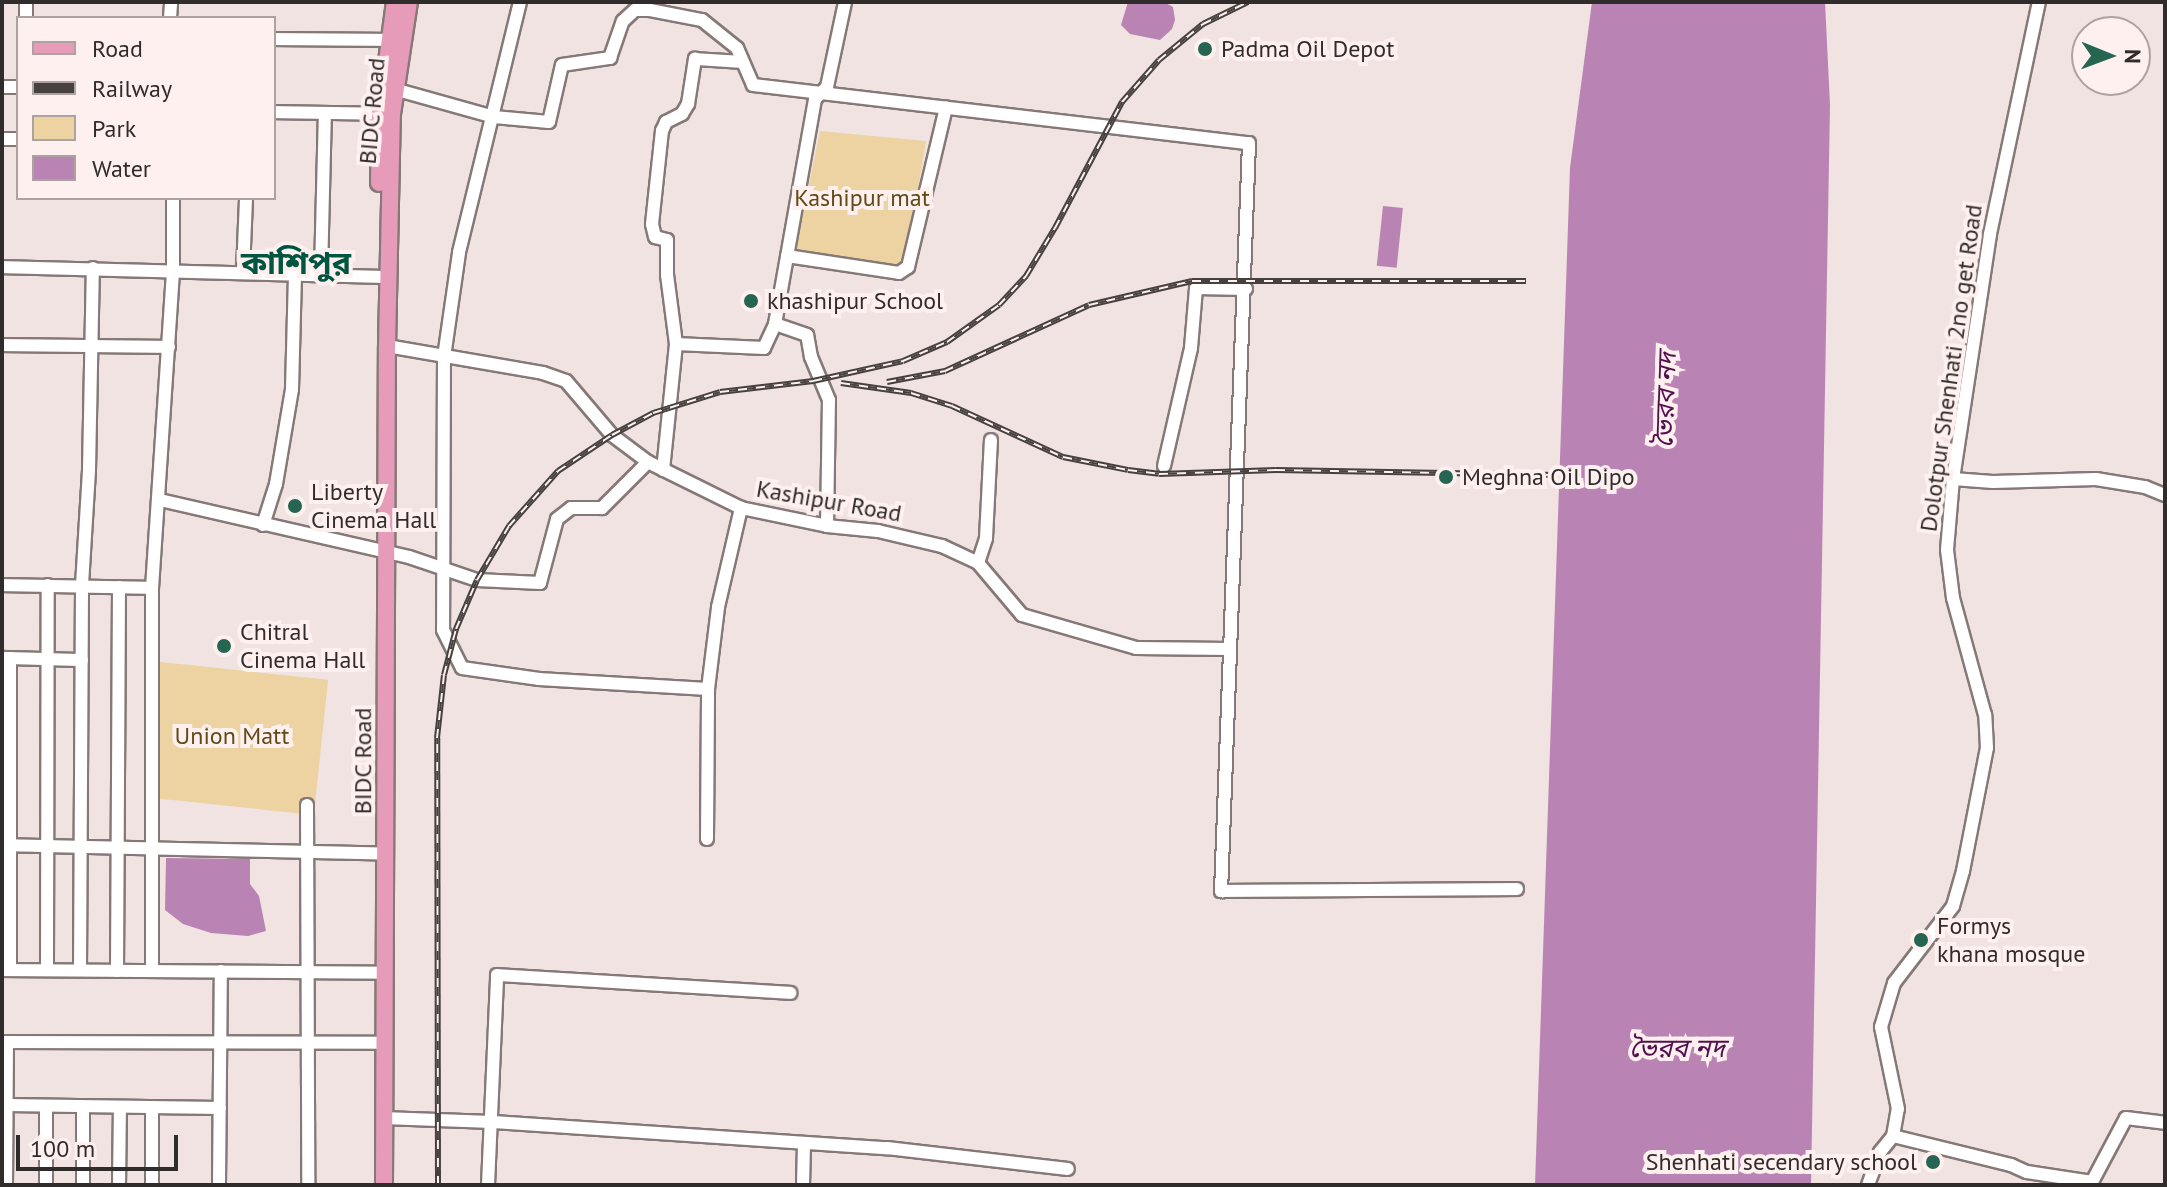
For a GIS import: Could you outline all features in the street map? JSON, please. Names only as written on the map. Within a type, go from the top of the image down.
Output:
[{"type":"main road","name":"BIDC Road","points":[[386,114],[394,89],[395,2]]},
{"type":"main road","name":"BIDC Road","points":[[384,1185],[380,973],[386,114],[396,40],[409,2]]},
{"type":"main road","name":"BIDC Road","points":[[382,554],[387,346],[384,276]]},
{"type":"main road","name":"BIDC Road","points":[[374,1185],[380,1043]]},
{"type":"street","points":[[520,2],[459,253],[444,357],[443,630],[462,668],[539,679],[708,689]]},
{"type":"street","points":[[676,344],[764,348],[775,324],[815,99],[827,87],[845,2]]},
{"type":"street","name":"Dolotpur Shenhati 2no get Road","points":[[1868,1185],[1880,1152],[1893,1136],[1898,1109],[1881,1027],[1894,983],[1953,906],[1963,871],[1987,748],[1985,715],[1953,598],[1947,550],[1953,479],[1990,234],[2039,2]]},
{"type":"street","points":[[394,89],[494,117],[549,122],[562,65],[610,58],[623,21],[635,10],[682,8],[737,48],[753,85],[1249,143],[1246,289],[1221,891],[1517,889]]},
{"type":"street","points":[[276,39],[396,40]]},
{"type":"street","points":[[663,470],[676,344],[667,275],[667,240],[655,237],[652,224],[662,131],[666,122],[682,114],[688,104],[695,59],[741,62]]},
{"type":"street","points":[[787,256],[899,273],[908,267],[946,107]]},
{"type":"street","points":[[276,112],[386,114]]},
{"type":"street","points":[[321,273],[325,113]]},
{"type":"street","points":[[152,971],[152,588],[169,347],[173,200]]},
{"type":"street","points":[[243,271],[246,200]]},
{"type":"street","points":[[2,267],[384,276]]},
{"type":"street","points":[[80,970],[82,585],[93,268]]},
{"type":"street","points":[[263,525],[276,484],[292,389],[295,272]]},
{"type":"street","points":[[1164,466],[1191,348],[1196,288],[1246,289]]},
{"type":"street","points":[[775,324],[807,335],[811,357],[829,400],[827,526]]},
{"type":"street","points":[[2,345],[169,347]]},
{"type":"street","name":"Kashipur Road","points":[[387,346],[543,373],[566,381],[612,435],[663,470],[741,508],[827,526],[878,531],[929,543],[978,563],[1022,615],[1136,648],[1230,649]]},
{"type":"street","points":[[978,563],[986,538],[991,440]]},
{"type":"street","points":[[160,500],[444,567],[477,580],[540,583],[557,519],[571,508],[602,508],[648,462]]},
{"type":"street","points":[[1953,479],[1993,482],[2096,479],[2145,487],[2165,495]]},
{"type":"street","points":[[707,839],[708,689],[718,607],[741,508]]},
{"type":"street","points":[[2,585],[152,588]]},
{"type":"street","points":[[47,970],[48,585]]},
{"type":"street","points":[[117,971],[119,587]]},
{"type":"street","points":[[82,660],[6,658],[6,970],[380,973]]},
{"type":"street","points":[[307,805],[304,851],[308,971],[308,1185]]},
{"type":"street","points":[[6,845],[381,854]]},
{"type":"street","points":[[219,1185],[221,971]]},
{"type":"street","points":[[488,1185],[497,975],[790,993]]},
{"type":"street","points":[[6,1185],[4,1045],[380,1043]]},
{"type":"street","points":[[7,1105],[220,1108]]},
{"type":"street","points":[[46,1106],[46,1185]]},
{"type":"street","points":[[83,1107],[83,1185]]},
{"type":"street","points":[[119,1185],[120,1107]]},
{"type":"street","points":[[152,1107],[152,1185]]},
{"type":"street","points":[[383,1118],[492,1122],[887,1148],[1068,1169]]},
{"type":"street","points":[[1893,1136],[2011,1165],[2027,1172],[2092,1182],[2126,1118],[2165,1123]]},
{"type":"street","points":[[803,1185],[804,1143]]},
{"type":"green space","name":"Kashipur mat","points":[[820,131],[926,141],[907,254],[902,264],[891,268],[795,252]]},
{"type":"green space","name":"Union Matt","points":[[160,662],[328,680],[314,815],[146,797]]},
{"type":"water","points":[[1128,2],[1164,2],[1173,7],[1175,20],[1172,29],[1160,40],[1130,34],[1121,25]]},
{"type":"water","name":"ভৈরব নদ","points":[[1592,2],[1825,2],[1830,105],[1811,1185],[1535,1185],[1570,168]]},
{"type":"water","points":[[1383,206],[1403,208],[1397,268],[1377,266]]},
{"type":"water","points":[[166,858],[250,859],[250,884],[259,896],[266,931],[248,936],[211,933],[183,924],[165,910]]},
{"type":"railway","points":[[438,1185],[437,738],[444,675],[456,629],[477,580],[509,526],[558,471],[612,435],[653,413],[720,392],[813,381],[903,361],[947,342],[999,305],[1026,276],[1122,102],[1159,60],[1203,24],[1248,2]]},
{"type":"railway","points":[[887,382],[945,371],[1089,305],[1192,281],[1526,281]]},
{"type":"railway","points":[[841,383],[911,393],[952,406],[1063,457],[1159,474],[1276,470],[1557,475]]},
{"type":"place","name":"Padma Oil Depot","points":[[1205,49]]},
{"type":"place","name":"khashipur School","points":[[751,301]]},
{"type":"place","name":"Meghna Oil Dipo","points":[[1446,477]]},
{"type":"place","name":"Liberty Cinema Hall","points":[[295,506]]},
{"type":"place","name":"Chitral Cinema Hall","points":[[224,646]]},
{"type":"place","name":"Formys khana mosque","points":[[1921,940]]},
{"type":"place","name":"Shenhati secendary school","points":[[1933,1162]]},
{"type":"district","name":"কাশিপুর","points":[[296,262]]}]
